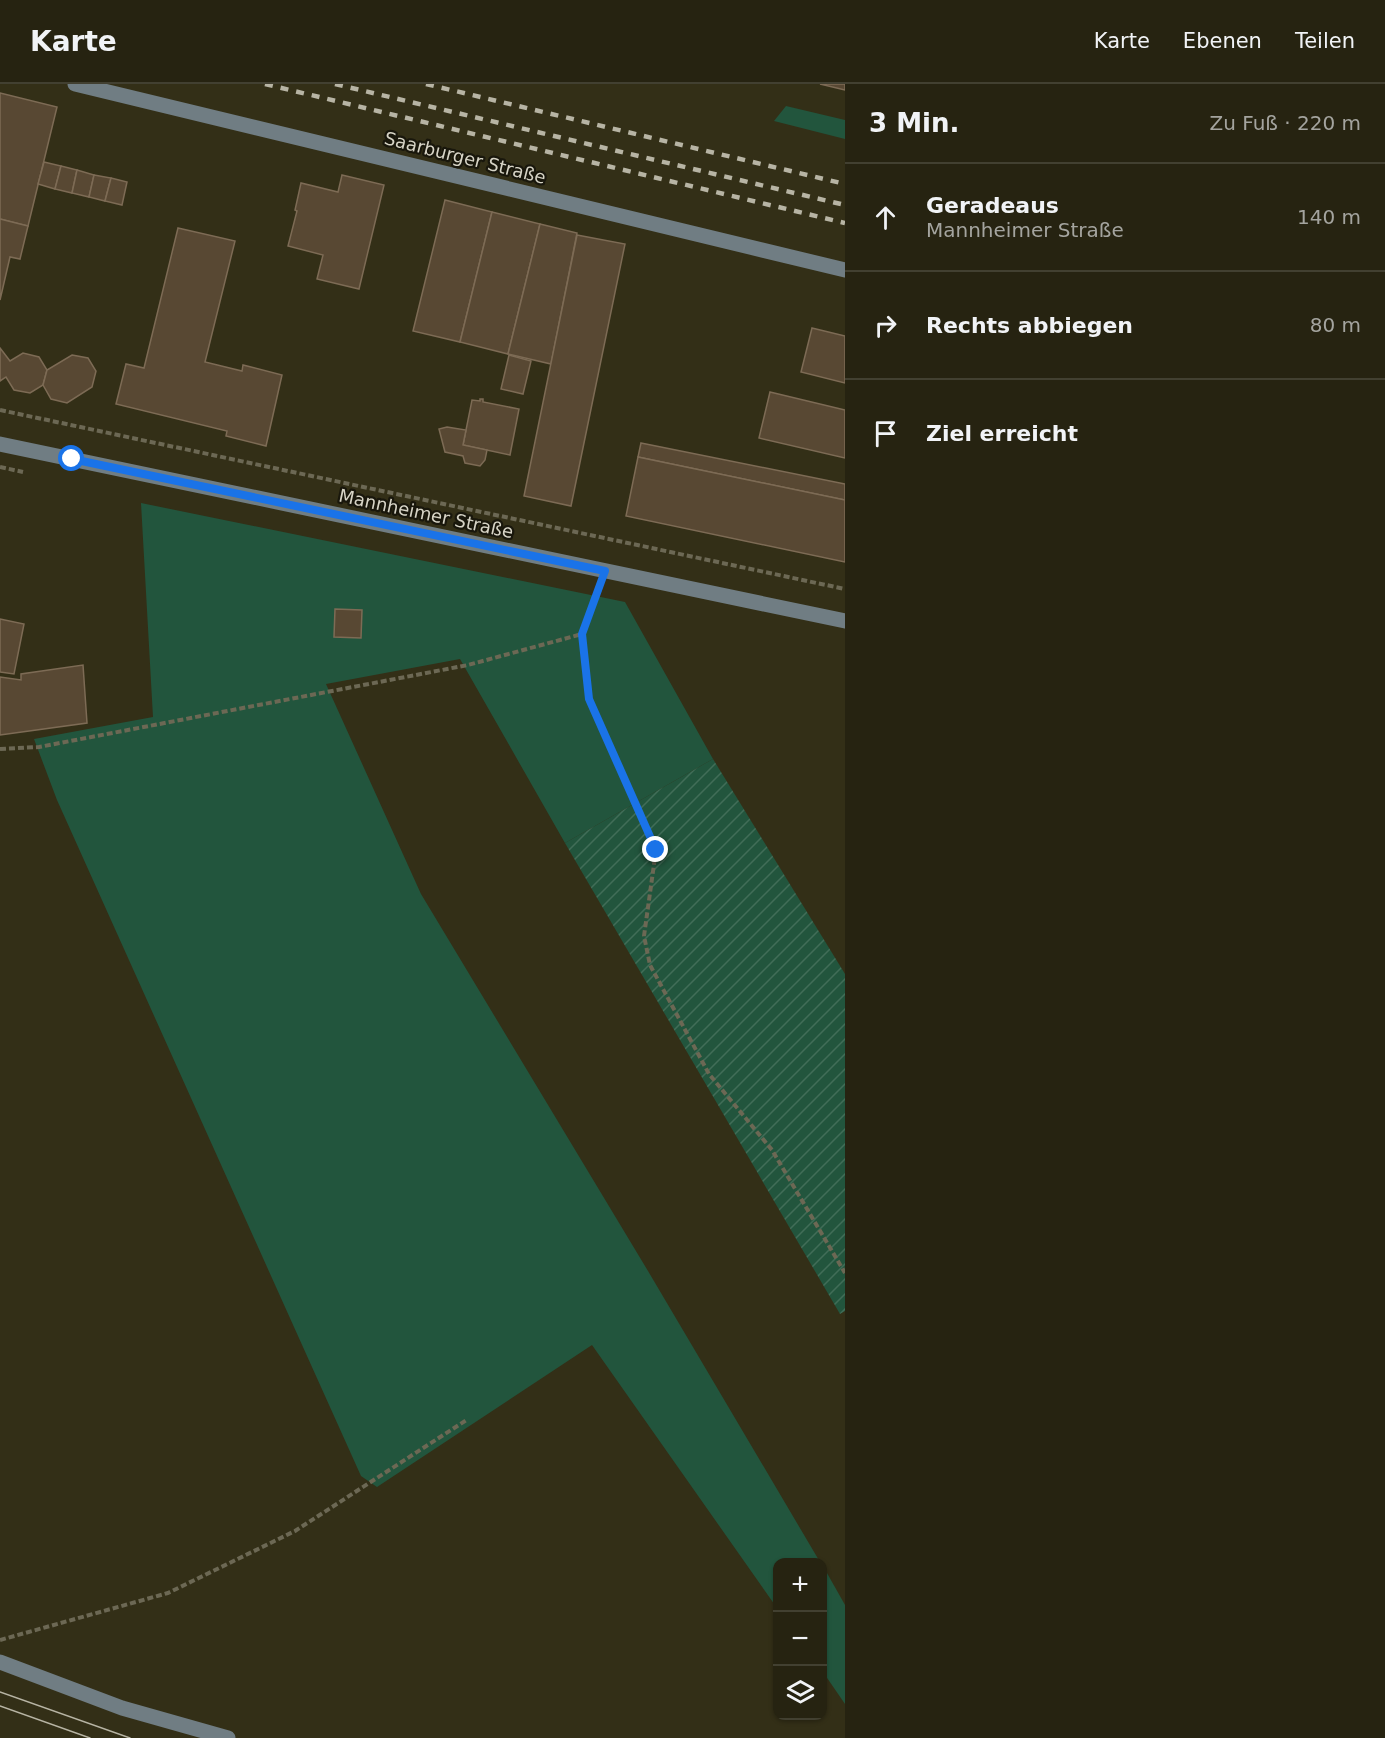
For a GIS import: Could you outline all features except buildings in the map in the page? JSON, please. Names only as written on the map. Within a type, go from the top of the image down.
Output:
[{"type":"street","name":"Saarburger Straße","points":[[75,84],[845,270]]},
{"type":"street","name":"Mannheimer Straße","points":[[0,444],[845,621]]},
{"type":"street","points":[[0,1662],[122,1708],[228,1738]]},
{"type":"path","points":[[0,411],[845,588]]},
{"type":"path","points":[[605,571],[582,634],[589,699],[656,850],[644,936],[650,965],[709,1074],[772,1150],[845,1273]]},
{"type":"path","points":[[0,749],[39,747],[468,665],[582,634]]},
{"type":"path","points":[[0,1640],[168,1593],[295,1532],[468,1419]]},
{"type":"green space","points":[[786,106],[845,120],[845,139],[774,121]]},
{"type":"green space","points":[[141,503],[625,602],[713,759],[565,843],[460,659],[326,684],[421,894],[818,1558],[773,1558],[773,1602],[592,1345],[377,1487],[361,1476],[57,800],[34,739],[153,717]]},
{"type":"green space","points":[[713,759],[845,974],[845,1311],[840,1314],[565,843]]},
{"type":"green space","points":[[827,1573],[845,1605],[845,1704],[827,1678]]},
{"type":"tram line","points":[[0,1692],[130,1738]]},
{"type":"tram line","points":[[0,1706],[90,1738]]},
{"type":"railway","points":[[265,84],[845,223]]},
{"type":"railway","points":[[335,84],[845,205]]},
{"type":"railway","points":[[426,84],[845,184]]},
{"type":"route","points":[[72,459],[605,571],[582,634],[589,699],[656,850]]}]
